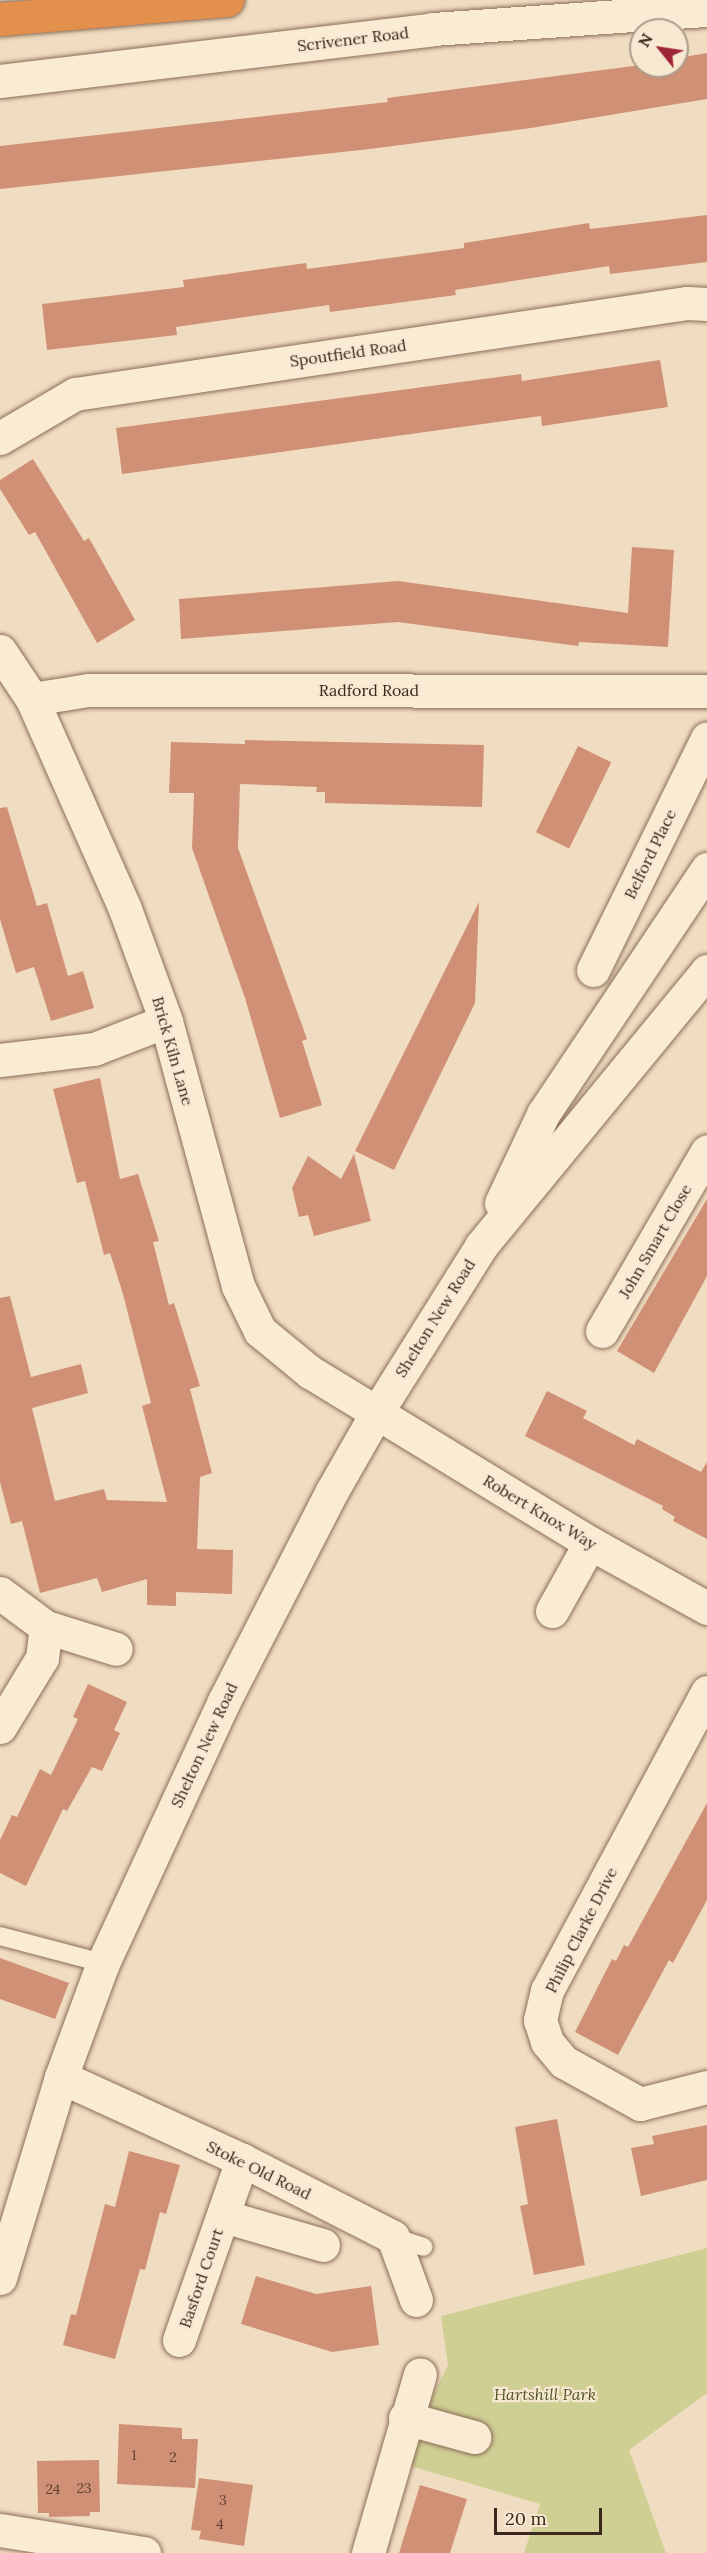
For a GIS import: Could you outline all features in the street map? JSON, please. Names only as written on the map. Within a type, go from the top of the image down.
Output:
[{"type":"highway","points":[[0,19],[227,0]]},
{"type":"street","name":"Scrivener Road","points":[[0,81],[433,29],[707,10]]},
{"type":"street","name":"Spoutfield Road","points":[[0,438],[75,394],[687,303],[707,304]]},
{"type":"street","name":"Brick Kiln Lane","points":[[0,651],[32,699],[125,909],[166,1021],[238,1286],[260,1331],[285,1355],[376,1412]]},
{"type":"street","name":"Radford Road","points":[[32,699],[88,690],[707,691]]},
{"type":"street","name":"Belford Place","points":[[592,970],[707,738]]},
{"type":"street","name":"Shelton New Road","points":[[481,1246],[543,1114],[707,869]]},
{"type":"street","points":[[670,925],[707,884]]},
{"type":"street","name":"Shelton New Road","points":[[0,2278],[62,2077],[103,1963],[224,1701],[376,1412],[481,1246],[707,971]]},
{"type":"street","points":[[0,1060],[94,1049],[166,1021]]},
{"type":"street","name":"John Smart Close","points":[[602,1331],[707,1151]]},
{"type":"street","name":"Robert Knox Way","points":[[376,1412],[590,1543],[707,1608]]},
{"type":"street","points":[[552,1611],[590,1543]]},
{"type":"street","points":[[0,1593],[46,1627],[116,1649]]},
{"type":"street","points":[[0,1727],[42,1658],[46,1627]]},
{"type":"street","name":"Philip Clarke Drive","points":[[707,1692],[547,1990],[540,2020],[547,2042],[564,2062],[640,2104],[707,2086]]},
{"type":"street","name":"Stoke Old Road","points":[[62,2077],[243,2160],[408,2242],[416,2301]]},
{"type":"street","name":"Basford Court","points":[[179,2340],[243,2160]]},
{"type":"street","name":"Basford Court","points":[[223,2216],[323,2245]]},
{"type":"street","points":[[368,2553],[405,2418],[420,2374]]},
{"type":"street","points":[[405,2418],[474,2437]]},
{"type":"street","points":[[0,2530],[145,2545]]},
{"type":"lane","points":[[0,1936],[103,1963]]},
{"type":"green space","name":"Hartshill Park","points":[[707,2248],[707,2393],[629,2450],[666,2553],[524,2553],[540,2504],[400,2463],[448,2365],[441,2316]]},
{"type":"building","points":[[707,53],[707,99],[531,128],[370,149],[0,189],[0,146],[388,102],[387,98],[629,67],[629,78],[689,78],[689,56]]},
{"type":"building","points":[[707,215],[707,262],[610,274],[609,266],[455,290],[456,295],[330,312],[329,305],[176,327],[177,335],[47,350],[42,304],[184,287],[183,280],[306,263],[307,269],[464,248],[464,243],[589,223],[590,229]]},
{"type":"building","points":[[660,360],[668,407],[542,426],[541,416],[122,474],[116,428],[521,374],[522,381]]},
{"type":"building","points":[[33,459],[84,541],[89,538],[135,620],[97,643],[35,532],[29,535],[0,489],[0,480]]},
{"type":"building","points":[[632,547],[674,550],[668,647],[579,642],[578,646],[398,622],[181,639],[179,599],[398,581],[628,613]]},
{"type":"building","points":[[245,740],[484,745],[482,807],[325,803],[325,792],[316,792],[317,787],[240,784],[238,848],[307,1039],[302,1041],[322,1105],[280,1118],[245,998],[192,848],[194,793],[169,793],[171,742],[245,744]]},
{"type":"building","points":[[578,746],[611,762],[569,849],[536,832]]},
{"type":"building","points":[[7,807],[37,906],[47,903],[68,976],[83,971],[94,1008],[51,1021],[34,967],[16,973],[0,919],[0,808]]},
{"type":"building","points":[[479,902],[475,1003],[394,1170],[355,1151]]},
{"type":"building","points":[[100,1078],[120,1179],[138,1174],[159,1241],[153,1242],[169,1305],[174,1303],[200,1386],[190,1389],[212,1473],[200,1477],[197,1549],[233,1550],[232,1594],[176,1592],[176,1606],[147,1605],[147,1579],[102,1592],[97,1578],[40,1593],[22,1521],[11,1524],[0,1482],[0,1298],[10,1296],[31,1377],[81,1364],[88,1393],[32,1408],[55,1501],[104,1489],[107,1500],[167,1502],[142,1406],[151,1403],[123,1294],[110,1253],[104,1255],[85,1181],[77,1183],[53,1089]]},
{"type":"building","points":[[354,1154],[371,1221],[314,1236],[308,1215],[299,1217],[292,1188],[308,1156],[341,1179]]},
{"type":"building","points":[[707,1199],[707,1276],[654,1373],[617,1351]]},
{"type":"building","points":[[547,1391],[587,1411],[583,1418],[634,1445],[637,1439],[701,1472],[707,1462],[707,1539],[673,1521],[675,1517],[662,1509],[663,1506],[525,1436]]},
{"type":"building","points":[[88,1684],[127,1702],[114,1730],[120,1733],[102,1771],[92,1767],[67,1811],[63,1809],[26,1886],[0,1873],[0,1840],[12,1815],[17,1817],[40,1769],[51,1775],[78,1719],[73,1717]]},
{"type":"building","points":[[707,1803],[707,1900],[673,1963],[669,1960],[618,2055],[575,2032],[612,1959],[616,1961],[624,1945],[628,1947]]},
{"type":"building","points":[[0,1958],[69,1983],[55,2019],[0,1999]]},
{"type":"building","points":[[557,2119],[585,2265],[534,2275],[520,2206],[528,2204],[515,2127]]},
{"type":"building","points":[[707,2125],[707,2180],[641,2196],[631,2148],[654,2144],[652,2136]]},
{"type":"building","points":[[129,2151],[180,2165],[166,2214],[160,2212],[145,2270],[140,2269],[115,2359],[63,2345],[71,2314],[76,2315],[105,2204],[115,2207]]},
{"type":"building","points":[[256,2276],[316,2294],[371,2286],[379,2345],[332,2352],[241,2324]]},
{"type":"building","points":[[119,2424],[182,2428],[182,2439],[198,2439],[195,2488],[117,2484]]},
{"type":"building","points":[[99,2460],[100,2512],[90,2512],[90,2516],[49,2517],[49,2513],[38,2513],[37,2461]]},
{"type":"building","points":[[199,2478],[253,2485],[244,2546],[199,2539],[201,2531],[191,2530]]},
{"type":"building","points":[[420,2485],[467,2499],[450,2553],[399,2553]]}]
